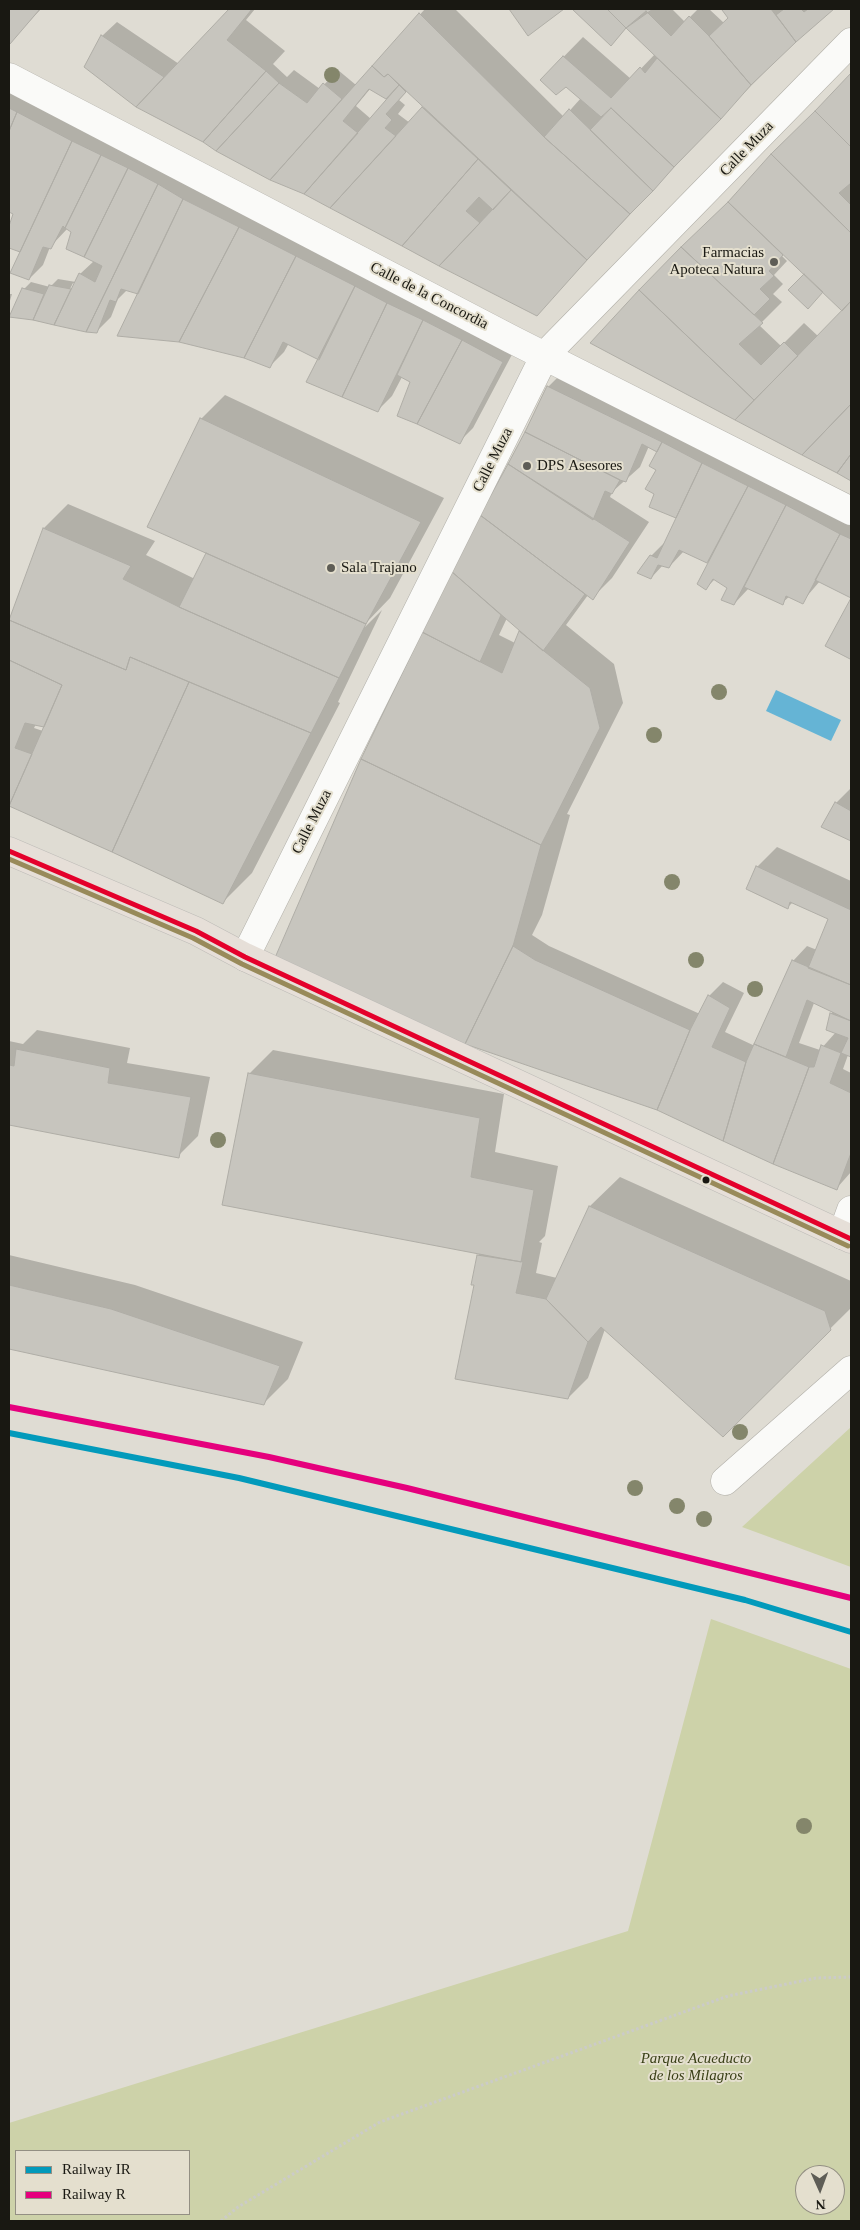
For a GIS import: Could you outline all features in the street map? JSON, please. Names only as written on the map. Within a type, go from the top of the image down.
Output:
[{"type":"main road","points":[[9,851],[196,931],[245,957],[848,1228]]},
{"type":"street","name":"Calle Muza","points":[[245,957],[546,355],[851,42]]},
{"type":"street","name":"Calle de la Concordia","points":[[9,77],[851,511]]},
{"type":"street","points":[[725,1481],[851,1370]]},
{"type":"path","points":[[221,2221],[238,2207],[380,2122],[728,1996],[816,1978],[851,1977]]},
{"type":"green space","points":[[851,1427],[851,1567],[742,1527]]},
{"type":"green space","name":"Parque Acueducto de los Milagros","points":[[711,1619],[851,1669],[851,2221],[9,2221],[9,2123],[628,1931]]},
{"type":"water","points":[[776,690],[841,720],[831,741],[766,711]]},
{"type":"building","points":[[9,9],[40,9],[10,44],[9,43]]},
{"type":"building","points":[[229,9],[252,9],[227,40],[266,71],[203,142],[136,107]]},
{"type":"building","points":[[509,9],[564,9],[528,36]]},
{"type":"building","points":[[572,9],[607,9],[626,28],[611,46]]},
{"type":"building","points":[[607,9],[653,9],[626,28]]},
{"type":"building","points":[[771,9],[796,42],[751,85],[709,36],[728,18],[722,10]]},
{"type":"building","points":[[784,9],[801,9],[804,12],[808,9],[834,9],[796,42],[776,15]]},
{"type":"building","points":[[646,11],[671,36],[689,16],[709,36],[751,85],[721,119],[626,28]]},
{"type":"building","points":[[419,13],[544,137],[630,214],[587,260],[388,74],[384,77],[372,66]]},
{"type":"building","points":[[101,35],[164,77],[136,107],[84,67]]},
{"type":"building","points":[[563,56],[611,98],[640,67],[645,73],[657,58],[721,119],[674,167],[611,108],[601,117],[566,87],[556,95],[540,80]]},
{"type":"building","points":[[372,66],[384,77],[388,74],[399,85],[386,99],[369,89],[343,121],[358,133],[304,194],[270,180]]},
{"type":"building","points":[[266,71],[279,83],[216,151],[203,142]]},
{"type":"building","points":[[851,73],[851,147],[815,111]]},
{"type":"building","points":[[279,83],[307,103],[323,83],[342,99],[270,180],[216,151]]},
{"type":"building","points":[[399,85],[406,92],[386,114],[392,120],[385,128],[396,136],[330,208],[304,194]]},
{"type":"building","points":[[422,107],[478,159],[402,246],[330,208]]},
{"type":"building","points":[[9,108],[17,112],[9,131]]},
{"type":"building","points":[[611,108],[674,167],[653,191],[590,130]]},
{"type":"building","points":[[569,109],[653,191],[630,214],[544,137]]},
{"type":"building","points":[[815,111],[851,147],[851,183],[839,193],[851,205],[851,233],[771,154]]},
{"type":"building","points":[[17,112],[72,141],[20,252],[9,248],[9,226],[13,214],[9,212],[9,131]]},
{"type":"building","points":[[72,141],[101,155],[65,228],[63,226],[51,249],[43,247],[29,280],[10,273]]},
{"type":"building","points":[[771,154],[851,233],[851,301],[842,311],[728,202]]},
{"type":"building","points":[[101,155],[128,168],[84,257],[66,249],[71,232],[65,228]]},
{"type":"building","points":[[478,159],[511,190],[493,210],[479,197],[466,211],[480,223],[439,266],[402,246]]},
{"type":"building","points":[[128,168],[158,184],[86,332],[54,325],[79,273],[95,282],[102,266],[84,257]]},
{"type":"building","points":[[158,184],[183,199],[138,294],[121,289],[116,302],[110,300],[97,333],[86,332]]},
{"type":"building","points":[[511,190],[587,260],[537,316],[439,266]]},
{"type":"building","points":[[183,199],[239,227],[179,342],[117,336]]},
{"type":"building","points":[[728,202],[783,255],[769,271],[774,276],[760,289],[770,299],[754,315],[681,247]]},
{"type":"building","points":[[239,227],[296,256],[244,358],[179,342]]},
{"type":"building","points":[[681,247],[763,323],[739,344],[761,365],[784,342],[798,356],[754,400],[639,290]]},
{"type":"building","points":[[296,256],[355,286],[319,360],[283,342],[270,368],[244,358]]},
{"type":"building","points":[[804,274],[823,292],[808,309],[788,290]]},
{"type":"building","points":[[49,285],[71,289],[54,325],[33,320]]},
{"type":"building","points":[[355,286],[387,303],[342,397],[306,382]]},
{"type":"building","points":[[22,288],[44,294],[33,320],[9,317]]},
{"type":"building","points":[[639,290],[754,400],[735,420],[590,343]]},
{"type":"building","points":[[851,301],[851,404],[802,455],[735,420]]},
{"type":"building","points":[[387,303],[423,320],[378,412],[342,397]]},
{"type":"building","points":[[423,320],[462,340],[417,424],[397,416],[410,382],[397,375]]},
{"type":"building","points":[[462,340],[503,362],[460,444],[417,424]]},
{"type":"building","points":[[547,386],[662,442],[657,452],[642,444],[626,482],[525,432]]},
{"type":"building","points":[[851,404],[851,454],[837,473],[802,455]]},
{"type":"building","points":[[200,418],[421,522],[366,624],[147,527]]},
{"type":"building","points":[[525,432],[620,480],[612,494],[605,491],[593,520],[508,464]]},
{"type":"building","points":[[662,442],[702,463],[676,518],[649,507],[654,494],[645,489],[656,470],[649,466]]},
{"type":"building","points":[[851,454],[851,481],[837,473]]},
{"type":"building","points":[[702,463],[748,486],[707,563],[679,550],[669,568],[658,565],[651,579],[637,573],[650,555],[657,558]]},
{"type":"building","points":[[508,464],[630,542],[593,600],[480,515]]},
{"type":"building","points":[[748,486],[786,505],[734,605],[721,600],[727,588],[713,579],[706,590],[697,584]]},
{"type":"building","points":[[786,505],[840,534],[803,604],[786,596],[783,605],[744,587]]},
{"type":"building","points":[[480,515],[585,594],[543,651],[451,571]]},
{"type":"building","points":[[43,528],[131,566],[123,579],[179,607],[339,678],[311,733],[130,657],[126,670],[9,620]]},
{"type":"building","points":[[840,534],[851,539],[851,598],[815,580]]},
{"type":"building","points":[[206,553],[366,624],[339,678],[179,607]]},
{"type":"building","points":[[451,571],[501,615],[480,662],[422,632]]},
{"type":"building","points":[[851,598],[851,656],[850,659],[825,646]]},
{"type":"building","points":[[9,620],[126,670],[130,657],[189,682],[112,852],[9,806],[62,685],[9,660]]},
{"type":"building","points":[[519,631],[590,688],[600,728],[541,845],[361,759],[422,632],[502,673]]},
{"type":"building","points":[[9,660],[62,685],[44,727],[25,723],[15,748],[32,754],[9,806]]},
{"type":"building","points":[[189,682],[311,733],[223,904],[112,852]]},
{"type":"building","points":[[361,759],[541,845],[513,946],[465,1044],[274,960]]},
{"type":"building","points":[[835,802],[851,811],[851,841],[821,827]]},
{"type":"building","points":[[756,866],[851,910],[851,985],[808,968],[828,919],[790,902],[788,909],[746,889]]},
{"type":"building","points":[[513,946],[535,960],[690,1030],[657,1110],[465,1044]]},
{"type":"building","points":[[792,960],[851,985],[851,1021],[807,1000],[786,1057],[754,1044]]},
{"type":"building","points":[[708,995],[730,1008],[712,1047],[746,1062],[723,1141],[657,1110],[690,1030]]},
{"type":"building","points":[[830,1013],[851,1021],[851,1057],[841,1053],[848,1038],[826,1030]]},
{"type":"building","points":[[754,1044],[809,1067],[773,1164],[723,1141],[746,1062]]},
{"type":"building","points":[[821,1045],[841,1053],[830,1083],[851,1093],[851,1153],[837,1190],[773,1164],[809,1067],[814,1067]]},
{"type":"building","points":[[16,1049],[110,1068],[108,1083],[191,1097],[179,1158],[9,1125],[9,1065],[14,1066]]},
{"type":"building","points":[[248,1073],[480,1118],[471,1177],[534,1190],[521,1262],[222,1205]]},
{"type":"building","points":[[589,1206],[825,1311],[831,1330],[723,1437],[601,1327],[588,1342],[546,1299]]},
{"type":"building","points":[[477,1255],[523,1262],[516,1293],[546,1299],[588,1342],[568,1399],[455,1379],[474,1285],[471,1285]]},
{"type":"building","points":[[9,1285],[111,1309],[280,1366],[264,1405],[9,1349]]},
{"type":"rail line","name":"R","points":[[9,1407],[269,1457],[407,1488],[851,1598]]},
{"type":"rail line","name":"IR","points":[[9,1433],[239,1478],[745,1600],[851,1632]]},
{"type":"transit line","points":[[9,851],[196,931],[245,957],[851,1239]]},
{"type":"transit line","points":[[9,859],[193,938],[242,964],[848,1246]]},
{"type":"place","name":"Farmacias Apoteca Natura","points":[[774,262]]},
{"type":"place","name":"DPS Asesores","points":[[527,466]]},
{"type":"place","name":"Sala Trajano","points":[[331,568]]}]
